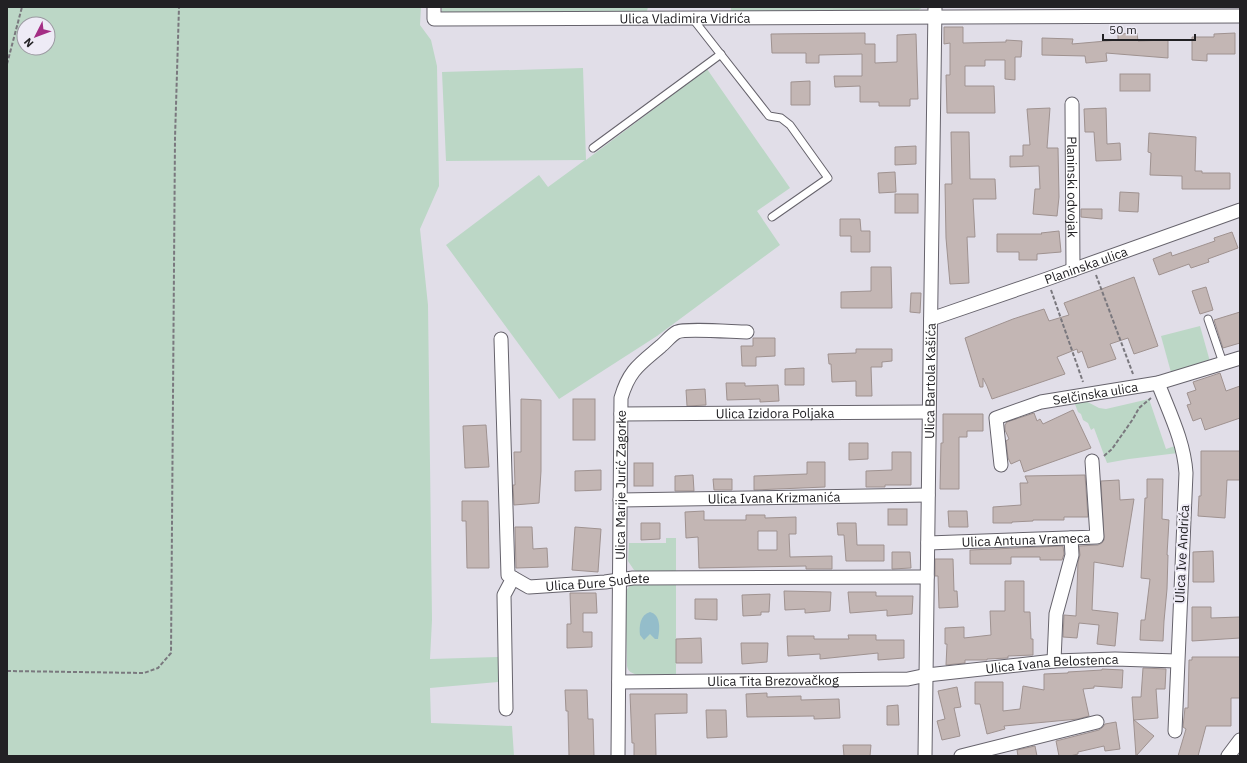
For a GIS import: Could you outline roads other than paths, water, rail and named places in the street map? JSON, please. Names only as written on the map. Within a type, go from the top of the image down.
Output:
[{"type":"street","name":"Ulica Vladimira Vidrića","points":[[434,13],[693,19],[935,12],[1240,16]]},
{"type":"street","name":"Ulica Bartola Kašića","points":[[926,756],[935,12]]},
{"type":"street","name":"Planinski odvojak","points":[[1072,104],[1073,270]]},
{"type":"street","name":"Planinska ulica","points":[[931,319],[1240,210]]},
{"type":"street","name":"Ulica Marije Jurić Zagorke","points":[[618,756],[621,398],[627,380],[632,372],[678,332],[688,330],[747,332]]},
{"type":"street","points":[[501,339],[508,575],[513,578],[504,595],[506,709]]},
{"type":"street","name":"Selčinska ulica","points":[[1001,465],[996,418],[1041,402],[1158,383],[1240,358]]},
{"type":"street","name":"Ulica Ive Andrića","points":[[1158,383],[1181,445],[1185,459],[1186,473],[1175,731]]},
{"type":"street","name":"Ulica Izidora Poljaka","points":[[621,414],[929,412]]},
{"type":"street","name":"Ulica Antuna Vrameca","points":[[928,543],[1097,537],[1092,461]]},
{"type":"street","name":"Ulica Ivana Krizmanića","points":[[620,500],[928,495]]},
{"type":"street","points":[[1054,661],[1056,614],[1072,555],[1071,538]]},
{"type":"street","name":"Ulica Đure Sudete","points":[[513,578],[529,587],[606,582],[633,578],[927,577]]},
{"type":"street","name":"Ulica Ivana Belostenca","points":[[927,675],[1054,661],[1115,659],[1177,662]]},
{"type":"street","name":"Ulica Tita Brezovačkog","points":[[619,682],[908,679],[927,675]]},
{"type":"street","points":[[961,756],[1097,722]]},
{"type":"street","points":[[1228,756],[1240,740]]},
{"type":"lane","points":[[693,19],[769,116],[781,118],[790,126],[828,178],[772,217]]},
{"type":"lane","points":[[593,148],[721,54]]},
{"type":"lane","points":[[1208,319],[1223,363]]},
{"type":"water","points":[[650,612],[658,619],[658,639],[655,639],[650,634],[644,640],[640,635],[640,625],[642,618]]}]
